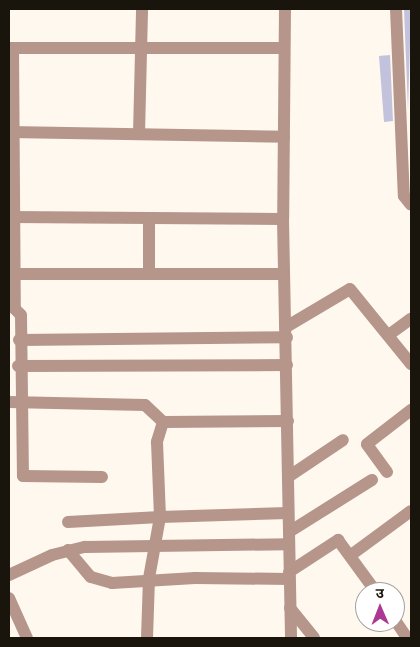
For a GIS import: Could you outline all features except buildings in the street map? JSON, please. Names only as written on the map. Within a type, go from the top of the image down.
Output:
[{"type":"street","points":[[140,134],[142,9]]},
{"type":"street","points":[[285,9],[283,219],[287,332],[288,538],[291,638]]},
{"type":"street","points":[[396,9],[404,196],[411,205]]},
{"type":"street","points":[[102,477],[22,476],[14,402],[19,340],[15,315],[12,217],[11,48],[284,48]]},
{"type":"street","points":[[11,132],[284,137]]},
{"type":"street","points":[[12,217],[283,219]]},
{"type":"street","points":[[149,218],[149,274]]},
{"type":"street","points":[[15,274],[284,274]]},
{"type":"street","points":[[19,340],[287,332],[350,289],[390,334],[411,364]]},
{"type":"street","points":[[390,334],[411,319]]},
{"type":"street","points":[[18,366],[287,365]]},
{"type":"street","points":[[14,402],[145,406],[162,422],[288,422]]},
{"type":"street","points":[[387,472],[367,444],[411,410]]},
{"type":"street","points":[[147,638],[149,582],[160,517],[157,442],[162,422]]},
{"type":"street","points":[[288,477],[343,440]]},
{"type":"street","points":[[9,575],[68,550],[155,547],[288,538],[372,480]]},
{"type":"street","points":[[351,555],[411,511]]},
{"type":"street","points":[[68,522],[288,513]]},
{"type":"street","points":[[68,550],[91,577],[112,583],[149,582],[289,575],[334,540],[341,541],[369,582]]},
{"type":"street","points":[[9,598],[27,638]]},
{"type":"street","points":[[290,608],[314,638]]}]
